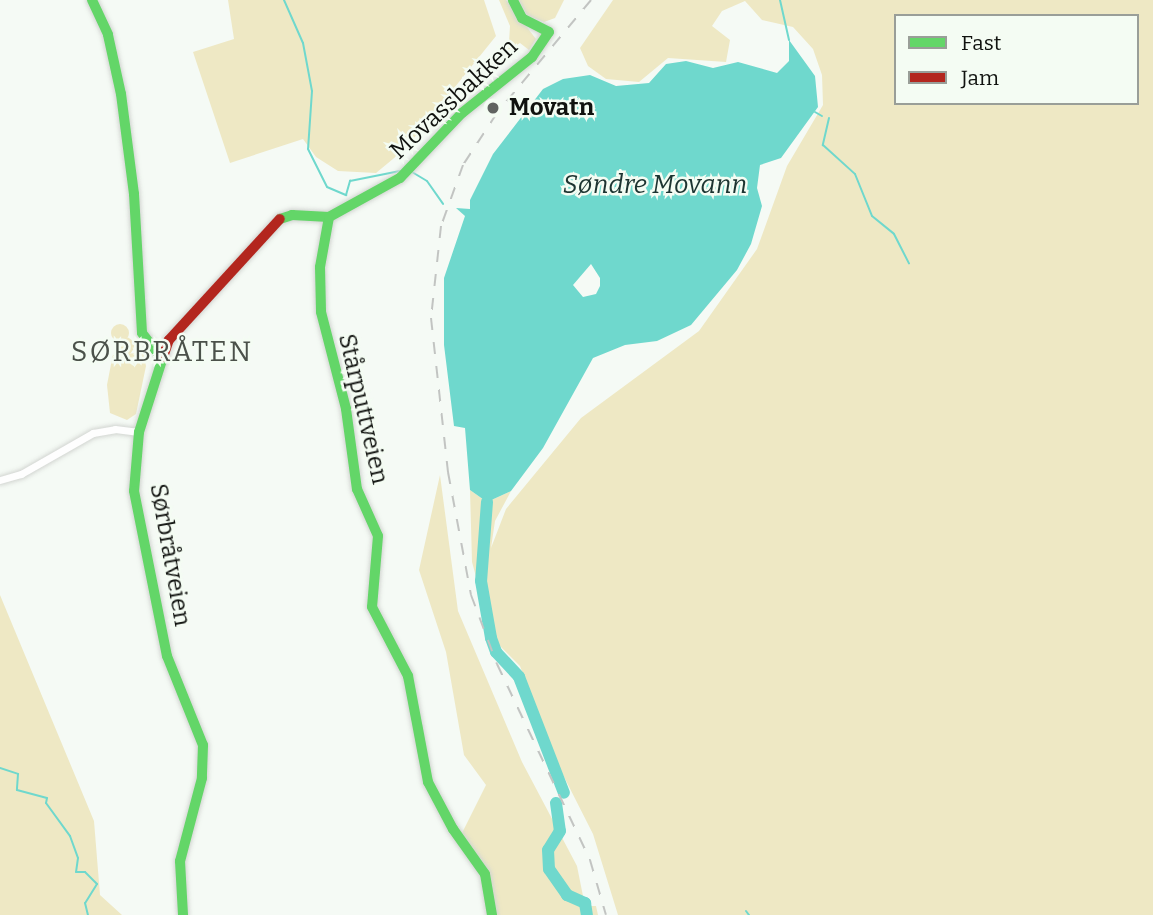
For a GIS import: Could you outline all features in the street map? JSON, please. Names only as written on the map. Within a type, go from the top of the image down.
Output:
[{"type":"street","points":[[92,0],[108,35],[121,94],[134,194],[142,333],[162,359],[175,330],[272,222],[298,214],[329,217]]},
{"type":"street","name":"Movassbakken","points":[[329,217],[407,172],[463,113],[531,57],[549,32],[522,18],[513,0]]},
{"type":"street","name":"Stårputtveien","points":[[329,217],[320,267],[321,312],[346,409],[357,489],[378,536],[371,602],[408,676],[428,782],[453,829],[485,874],[492,915]]},
{"type":"street","name":"Sørbråtveien","points":[[162,359],[139,432],[136,505],[167,656],[203,745],[202,778],[180,861],[183,915]]},
{"type":"street","points":[[0,480],[21,474],[93,433],[115,429],[139,432]]},
{"type":"shaded area","points":[[228,0],[484,0],[496,36],[405,149],[376,173],[338,171],[316,157],[303,139],[230,163],[193,52],[234,39]]},
{"type":"shaded area","points":[[499,0],[506,0],[536,39],[529,50],[520,43],[508,50],[492,70],[488,67],[509,42],[510,26]]},
{"type":"shaded area","points":[[519,0],[564,0],[555,18],[544,22],[527,15]]},
{"type":"shaded area","points":[[613,0],[1153,0],[1153,915],[618,915],[593,834],[556,761],[520,666],[499,645],[486,600],[484,606],[472,562],[470,490],[487,502],[511,491],[495,521],[491,548],[506,509],[581,418],[699,331],[757,249],[787,166],[823,105],[822,75],[813,49],[793,27],[762,20],[745,1],[722,11],[712,26],[730,40],[726,62],[668,58],[639,82],[606,79],[588,66],[580,48]]},
{"type":"shaded area","points":[[120,324],[126,327],[129,333],[126,339],[120,342],[114,339],[111,333],[114,327]]},
{"type":"shaded area","points":[[125,337],[131,340],[134,346],[131,352],[125,355],[119,352],[116,346],[119,340]]},
{"type":"shaded area","points":[[143,353],[146,366],[136,414],[127,420],[110,413],[107,385],[113,354]]},
{"type":"shaded area","points":[[440,475],[458,611],[522,762],[577,866],[585,906],[596,906],[598,915],[494,915],[482,860],[460,837],[486,785],[464,755],[446,652],[419,570]]},
{"type":"shaded area","points":[[0,595],[94,821],[100,895],[122,915],[0,915]]},
{"type":"water","name":"Søndre Movann","points":[[789,40],[815,76],[818,107],[781,158],[760,165],[757,188],[762,206],[751,244],[737,270],[691,325],[657,341],[625,345],[593,358],[543,448],[511,491],[487,502],[470,490],[465,428],[454,426],[444,345],[444,278],[465,216],[456,208],[470,209],[470,200],[493,154],[543,89],[563,79],[590,75],[616,86],[649,83],[666,64],[686,61],[713,68],[738,62],[777,73],[789,61]],"holes":[[[591,264],[600,278],[596,294],[583,297],[573,285]]]},
{"type":"waterway","points":[[284,0],[303,43],[312,91],[308,149],[327,187],[346,195],[350,181],[400,171]]},
{"type":"waterway","points":[[780,0],[789,40]]},
{"type":"waterway","points":[[815,112],[822,116]]},
{"type":"waterway","points":[[829,118],[823,145],[855,174],[872,216],[894,234],[909,263]]},
{"type":"waterway","points":[[412,172],[427,181],[443,204]]},
{"type":"waterway","points":[[487,502],[481,581],[491,638],[496,652],[519,677],[564,793]]},
{"type":"waterway","points":[[0,768],[18,774],[17,790],[47,798],[46,803],[70,836],[78,858],[76,872],[85,872],[97,884],[85,903],[88,915]]},
{"type":"waterway","points":[[556,803],[560,831],[548,850],[549,869],[567,895],[585,903],[587,915]]},
{"type":"waterway","points":[[746,911],[749,915]]},
{"type":"railway","points":[[591,0],[497,113],[463,165],[441,226],[431,318],[448,472],[471,595],[497,664],[590,860],[606,915]]},
{"type":"traffic: fast","points":[[92,0],[108,35],[121,94],[134,194],[142,333],[162,359]]},
{"type":"traffic: fast","points":[[280,219],[292,215],[329,217],[400,178],[462,113],[532,57],[549,32],[522,18],[513,0]]},
{"type":"traffic: fast","points":[[329,217],[320,267],[321,312],[346,409],[357,489],[378,536],[372,607],[408,676],[428,782],[453,829],[485,874],[492,915]]},
{"type":"traffic: fast","points":[[163,357],[139,432],[134,491],[167,656],[203,745],[202,778],[180,861],[183,915]]},
{"type":"traffic: jam","points":[[163,357],[169,340],[280,219]]},
{"type":"place","name":"Movatn","points":[[493,108]]},
{"type":"district","name":"SØRBRÅTEN","points":[[162,352]]}]
